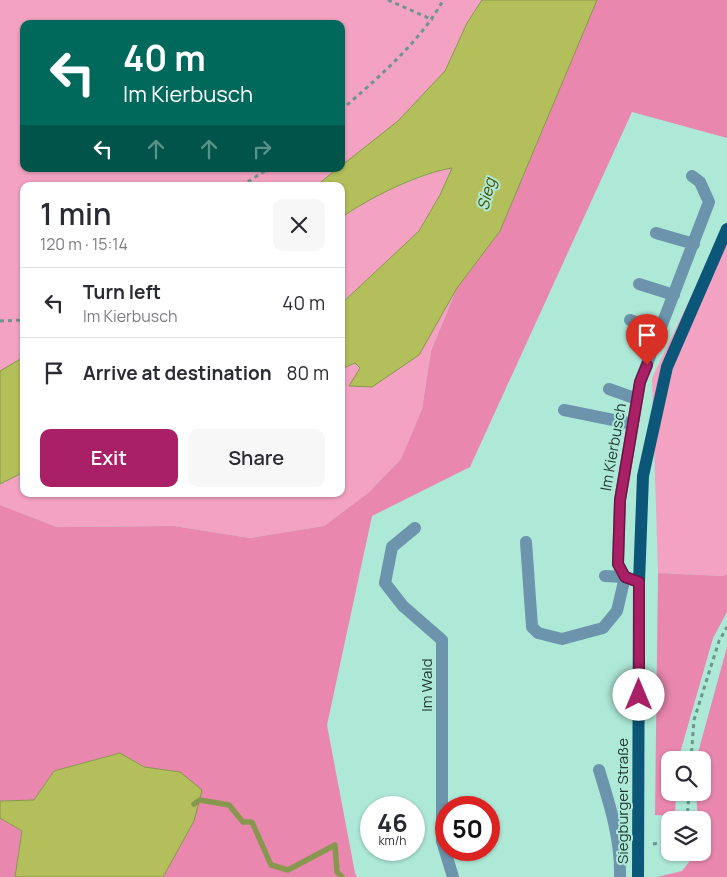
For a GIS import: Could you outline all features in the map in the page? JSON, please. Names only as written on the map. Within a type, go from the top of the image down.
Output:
[{"type":"main road","name":"Siegburger Straße","points":[[638,877],[639,582],[643,476],[667,367],[727,229]]},
{"type":"street","name":"Im Kierbusch","points":[[625,577],[618,564],[620,500],[640,382],[709,202],[700,182],[692,176]]},
{"type":"street","points":[[656,233],[694,244]]},
{"type":"street","points":[[638,284],[674,295]]},
{"type":"street","points":[[630,320],[660,331]]},
{"type":"street","points":[[609,389],[637,399]]},
{"type":"street","points":[[564,410],[633,424]]},
{"type":"street","name":"Im Wald","points":[[415,528],[392,547],[385,583],[403,606],[442,640],[442,842],[453,877]]},
{"type":"street","points":[[526,542],[532,627],[538,633],[562,639],[603,628],[617,610],[625,577]]},
{"type":"street","points":[[605,576],[625,577],[639,582]]},
{"type":"street","points":[[599,770],[612,810],[620,861],[620,877]]},
{"type":"street","points":[[620,861],[638,846]]},
{"type":"path","points":[[388,0],[433,20]]},
{"type":"path","points":[[345,106],[366,88],[433,20],[443,0]]},
{"type":"path","points":[[247,182],[263,172]]},
{"type":"path","points":[[0,320],[20,320]]},
{"type":"path","points":[[692,751],[694,720],[719,641],[727,627]]},
{"type":"shaded area","points":[[0,0],[482,0],[467,23],[445,71],[398,121],[345,163],[345,20],[20,20],[20,172],[333,172],[321,182],[20,182],[20,359],[0,371]]},
{"type":"shaded area","points":[[597,0],[727,0],[727,138],[632,112],[470,467],[372,516],[327,725],[357,877],[163,877],[194,821],[180,772],[144,767],[120,753],[54,771],[34,800],[0,801],[0,505],[57,527],[174,526],[250,538],[324,526],[368,493],[401,459],[422,409],[431,351],[457,288],[500,231]]},
{"type":"shaded area","points":[[452,167],[440,195],[419,231],[345,300],[345,215],[380,194],[423,176]]},
{"type":"shaded area","points":[[727,222],[727,574],[724,576],[658,573],[652,378]]},
{"type":"shaded area","points":[[457,288],[431,351],[422,409],[401,459],[368,493],[324,526],[250,538],[174,526],[57,527],[0,505],[0,484],[20,474],[20,497],[345,497],[345,367],[355,363],[372,386],[419,355]]},
{"type":"shaded area","points":[[658,573],[723,576],[727,574],[727,612],[713,638],[681,751],[661,751],[661,801],[676,801],[675,811],[661,811],[661,815],[655,815]]},
{"type":"shaded area","points":[[727,647],[727,877],[657,877],[682,871],[690,861],[711,861],[711,811],[697,811],[697,801],[711,801],[711,751],[698,751]]},
{"type":"shaded area","points":[[0,818],[22,831],[15,877],[0,877]]},
{"type":"water","name":"Sieg","points":[[482,0],[597,0],[500,231],[457,288],[419,355],[372,387],[349,386],[360,368],[355,363],[345,367],[345,300],[419,231],[440,195],[452,168],[425,175],[395,187],[365,202],[345,215],[345,182],[321,182],[333,172],[345,172],[345,163],[398,121],[445,71],[467,23]]},
{"type":"water","points":[[20,359],[20,474],[0,484],[0,371]]},
{"type":"water","points":[[120,753],[144,767],[180,772],[202,790],[194,821],[163,877],[15,877],[22,831],[0,818],[0,801],[34,800],[54,771]]},
{"type":"waterway","points":[[194,804],[200,800],[229,805],[243,822],[252,822],[271,865],[288,870],[335,845],[337,872],[342,877]]},
{"type":"route","points":[[639,695],[639,582],[625,577],[618,564],[620,500],[640,382],[647,365]]}]
